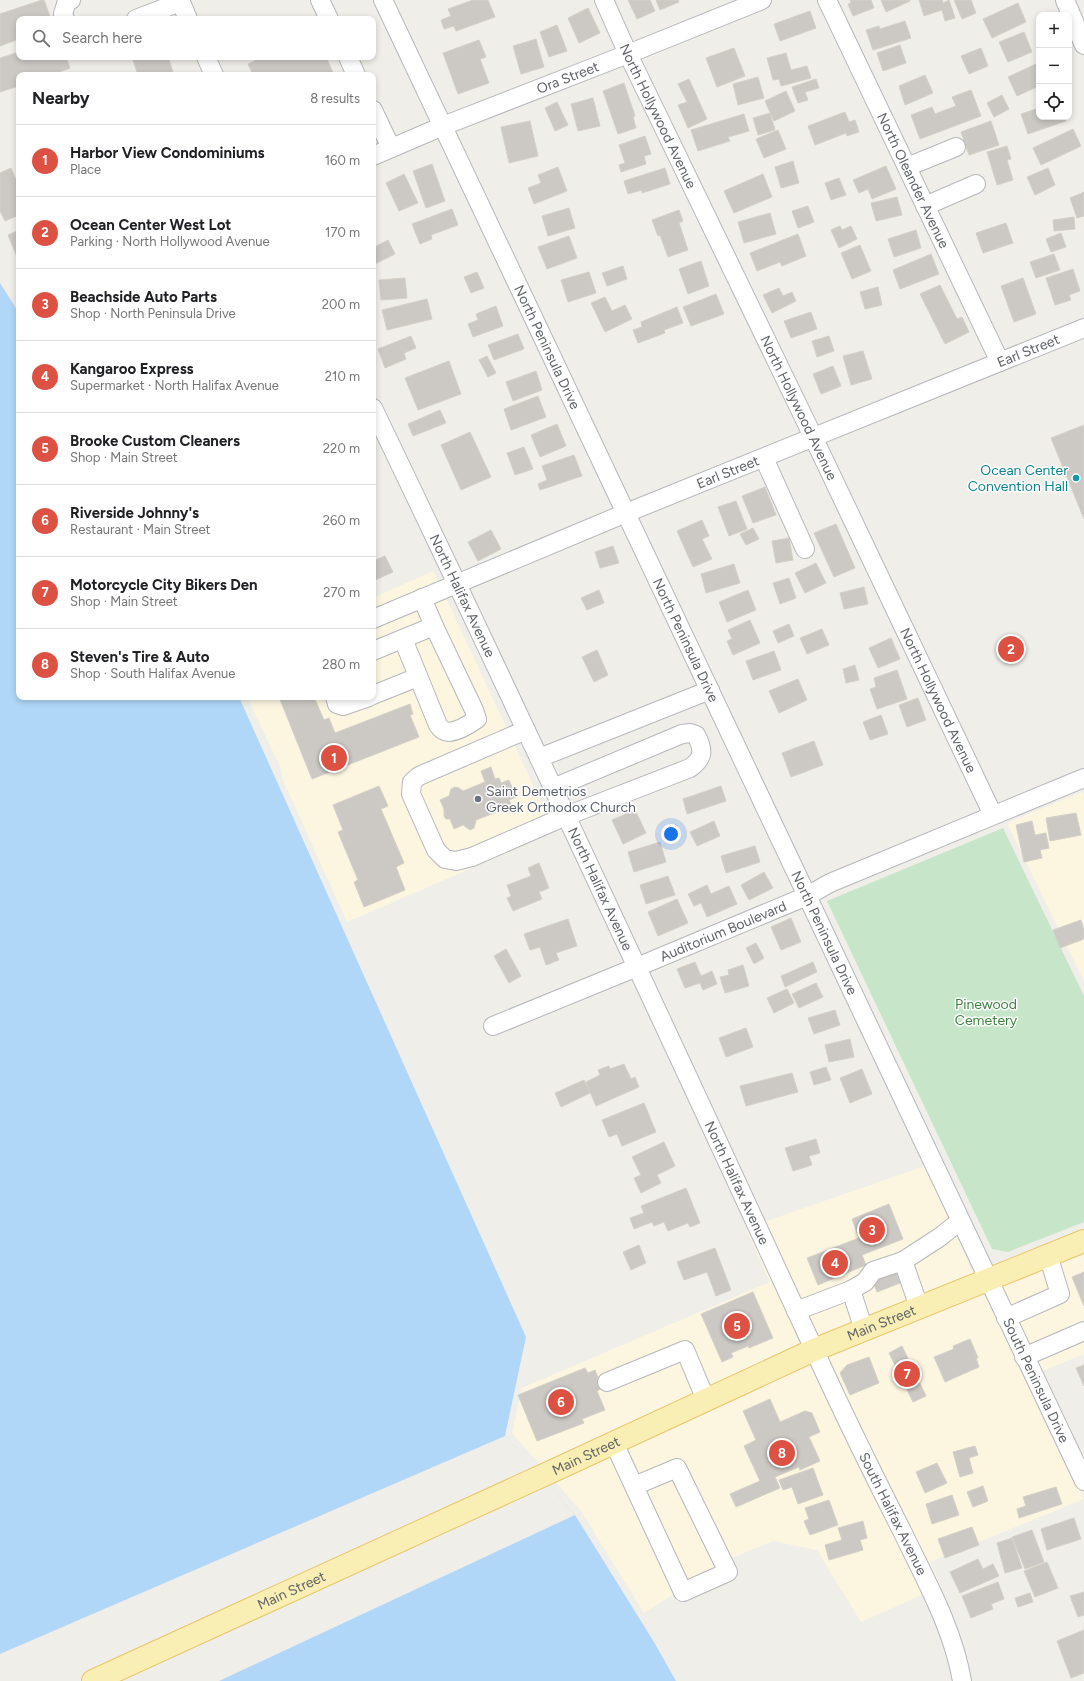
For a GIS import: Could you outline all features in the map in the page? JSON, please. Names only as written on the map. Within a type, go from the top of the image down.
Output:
[{"type":"main road","name":"Main Street","points":[[93,1681],[814,1350],[1084,1241]]},
{"type":"street","points":[[64,16],[63,14],[67,2],[71,0]]},
{"type":"street","points":[[320,0],[328,16]]},
{"type":"street","name":"North Peninsula Drive","points":[[383,0],[710,690],[987,1280]]},
{"type":"street","name":"North Hollywood Avenue","points":[[604,0],[628,54],[994,815]]},
{"type":"street","name":"Ora Street","points":[[376,155],[443,126],[762,0]]},
{"type":"street","name":"North Oleander Avenue","points":[[827,0],[1000,362]]},
{"type":"street","points":[[1065,0],[1084,46]]},
{"type":"street","points":[[143,16],[180,1],[187,16]]},
{"type":"street","points":[[207,60],[213,72]]},
{"type":"street","points":[[349,60],[355,72]]},
{"type":"street","points":[[376,116],[391,148]]},
{"type":"street","points":[[907,167],[956,147]]},
{"type":"street","points":[[925,206],[976,184]]},
{"type":"street","name":"Earl Street","points":[[376,618],[626,513],[1084,328]]},
{"type":"street","name":"North Halifax Avenue","points":[[376,414],[637,967],[814,1350]]},
{"type":"street","points":[[764,458],[805,549]]},
{"type":"street","points":[[403,639],[438,725],[441,729],[448,732],[470,724],[477,719],[422,598]]},
{"type":"street","points":[[376,650],[434,626]]},
{"type":"street","points":[[376,694],[418,677]]},
{"type":"street","points":[[539,758],[710,690]]},
{"type":"street","points":[[336,700],[337,704],[343,706],[360,700]]},
{"type":"street","points":[[526,730],[419,776],[412,782],[411,794],[436,850],[445,860],[456,861],[472,857],[566,816],[690,768],[699,762],[702,752],[701,744],[696,735],[690,733],[682,734],[553,788]]},
{"type":"street","name":"Auditorium Boulevard","points":[[493,1026],[807,896],[830,883],[1084,778]]},
{"type":"street","points":[[796,1311],[850,1290],[865,1282],[872,1271],[904,1261],[940,1237],[960,1221]]},
{"type":"street","points":[[1006,1318],[1060,1294],[1048,1256]]},
{"type":"street","points":[[904,1261],[919,1308]]},
{"type":"street","name":"South Peninsula Drive","points":[[987,1280],[1084,1481]]},
{"type":"street","points":[[850,1290],[864,1330]]},
{"type":"street","points":[[1024,1357],[1084,1331]]},
{"type":"street","points":[[607,1382],[685,1350],[706,1400]]},
{"type":"street","name":"South Halifax Avenue","points":[[814,1350],[939,1608],[959,1666],[962,1681]]},
{"type":"street","points":[[614,1443],[683,1592],[728,1572],[677,1468],[634,1486]]},
{"type":"shaded area","points":[[433,571],[439,582],[376,609],[376,597]]},
{"type":"shaded area","points":[[446,598],[555,832],[347,922],[283,780],[280,766],[248,700],[376,700],[376,627]]},
{"type":"shaded area","points":[[1082,792],[1084,795],[1084,981],[1007,823]]},
{"type":"shaded area","points":[[925,1166],[973,1272],[975,1271],[977,1275],[818,1339],[764,1222]]},
{"type":"shaded area","points":[[749,1227],[804,1346],[542,1467],[512,1433],[522,1388],[770,1282],[746,1228]]},
{"type":"shaded area","points":[[1084,1250],[1084,1354],[1040,1372],[998,1284]]},
{"type":"shaded area","points":[[984,1290],[1084,1499],[930,1562],[941,1586],[938,1588],[825,1355]]},
{"type":"shaded area","points":[[811,1361],[924,1594],[861,1622],[817,1550],[773,1541],[729,1559],[644,1613],[581,1511],[554,1480]]},
{"type":"green space","name":"Pinewood Cemetery","points":[[1003,828],[1084,996],[1084,1222],[1008,1252],[992,1249],[827,901]]},
{"type":"water","points":[[0,283],[16,308],[16,700],[240,700],[526,1337],[505,1436],[575,1515],[654,1642],[676,1681],[0,1681]]},
{"type":"pier","points":[[505,1436],[549,1482],[547,1483],[575,1515],[219,1681],[0,1681],[0,1654]]},
{"type":"building","points":[[44,0],[50,16],[16,16],[16,40],[0,46],[0,14]]},
{"type":"building","points":[[473,0],[488,0],[495,17],[456,31],[454,26],[444,29],[441,20],[451,16],[448,9]]},
{"type":"building","points":[[628,0],[650,0],[655,11],[637,19]]},
{"type":"building","points":[[656,0],[678,0],[679,2],[660,10]]},
{"type":"building","points":[[850,0],[871,0],[874,8],[853,16],[848,4],[851,3]]},
{"type":"building","points":[[881,0],[910,0],[910,1],[886,12]]},
{"type":"building","points":[[919,0],[942,0],[943,3],[949,0],[955,18],[945,21],[942,10],[924,16]]},
{"type":"building","points":[[954,0],[971,0],[976,13],[962,19]]},
{"type":"building","points":[[1018,3],[1026,22],[992,38],[983,19]]},
{"type":"building","points":[[588,8],[600,33],[579,43],[568,18]]},
{"type":"building","points":[[810,11],[816,28],[780,41],[774,24]]},
{"type":"building","points":[[905,21],[911,38],[873,50],[866,30],[879,26],[880,29]]},
{"type":"building","points":[[557,25],[567,51],[549,57],[540,32]]},
{"type":"building","points":[[1024,32],[1032,52],[1008,62],[999,42]]},
{"type":"building","points":[[536,39],[544,67],[521,74],[513,46]]},
{"type":"building","points":[[479,40],[486,57],[480,59],[489,83],[458,94],[443,53]]},
{"type":"building","points":[[900,45],[906,63],[883,71],[877,53]]},
{"type":"building","points":[[734,48],[745,76],[717,87],[706,58]]},
{"type":"building","points":[[981,48],[988,66],[969,74],[961,56]]},
{"type":"building","points":[[16,53],[16,60],[67,60],[70,68],[59,72],[16,72],[16,87],[0,92],[0,58]]},
{"type":"building","points":[[786,53],[791,70],[807,66],[811,78],[781,86],[779,79],[773,80],[767,58]]},
{"type":"building","points":[[133,60],[169,60],[173,72],[137,72]]},
{"type":"building","points":[[257,60],[327,60],[333,72],[252,72],[248,64]]},
{"type":"building","points":[[1036,64],[1036,87],[1017,96],[1008,77]]},
{"type":"building","points":[[925,75],[933,93],[905,105],[899,86]]},
{"type":"building","points":[[758,77],[764,98],[738,105],[733,84]]},
{"type":"building","points":[[689,79],[707,119],[688,128],[678,105],[687,102],[678,84]]},
{"type":"building","points":[[816,79],[819,88],[805,92],[808,100],[798,103],[792,87]]},
{"type":"building","points":[[624,83],[635,116],[633,117],[636,128],[618,134],[603,91]]},
{"type":"building","points":[[971,90],[981,116],[920,139],[911,115],[932,107],[935,114],[956,106],[952,97]]},
{"type":"building","points":[[786,91],[795,111],[774,121],[765,101]]},
{"type":"building","points":[[1002,95],[1009,109],[994,117],[987,103]]},
{"type":"building","points":[[593,98],[600,126],[578,131],[571,104]]},
{"type":"building","points":[[557,102],[568,125],[555,131],[545,108]]},
{"type":"building","points":[[1036,109],[1036,120],[1066,121],[1028,134],[1021,114]]},
{"type":"building","points":[[845,112],[849,122],[855,120],[859,132],[847,136],[846,133],[815,145],[808,126]]},
{"type":"building","points":[[770,113],[775,130],[758,135],[753,118]]},
{"type":"building","points":[[744,114],[749,131],[728,137],[730,141],[698,151],[691,130]]},
{"type":"building","points":[[530,121],[538,156],[509,163],[501,127]]},
{"type":"building","points":[[991,121],[999,145],[969,155],[961,132]]},
{"type":"building","points":[[1073,129],[1081,146],[1041,165],[1033,148]]},
{"type":"building","points":[[778,130],[786,149],[764,158],[756,139]]},
{"type":"building","points":[[645,136],[651,154],[644,156],[646,164],[621,172],[619,165],[625,163],[619,145]]},
{"type":"building","points":[[1007,146],[1011,159],[1007,160],[1013,180],[997,185],[987,152]]},
{"type":"building","points":[[793,161],[799,183],[781,188],[775,167]]},
{"type":"building","points":[[432,164],[445,201],[426,208],[413,171]]},
{"type":"building","points":[[886,166],[896,189],[872,199],[868,189],[859,193],[853,180]]},
{"type":"building","points":[[558,167],[567,191],[534,204],[528,188],[541,183],[538,175]]},
{"type":"building","points":[[11,168],[16,180],[16,216],[5,221],[0,211],[0,173]]},
{"type":"building","points":[[665,168],[670,184],[642,193],[642,190],[628,194],[624,181]]},
{"type":"building","points":[[1048,168],[1055,185],[1035,195],[1027,177]]},
{"type":"building","points":[[404,174],[418,203],[399,211],[386,183]]},
{"type":"building","points":[[763,174],[772,197],[734,213],[724,191]]},
{"type":"building","points":[[839,178],[846,195],[831,200],[825,183]]},
{"type":"building","points":[[1084,192],[1084,216],[1077,218],[1070,198]]},
{"type":"building","points":[[897,197],[902,215],[876,221],[871,203]]},
{"type":"building","points":[[808,206],[814,222],[798,228],[792,211]]},
{"type":"building","points":[[569,208],[575,228],[548,236],[542,216]]},
{"type":"building","points":[[452,209],[458,225],[431,235],[432,239],[420,244],[412,224]]},
{"type":"building","points":[[679,210],[683,221],[679,223],[688,250],[668,257],[660,235],[658,236],[652,220]]},
{"type":"building","points":[[770,213],[776,234],[744,243],[738,222]]},
{"type":"building","points":[[1074,217],[1075,229],[1054,231],[1053,220]]},
{"type":"building","points":[[1006,223],[1013,243],[983,253],[976,233]]},
{"type":"building","points":[[840,226],[842,230],[851,226],[857,239],[839,248],[831,230]]},
{"type":"building","points":[[916,230],[921,248],[894,257],[888,239]]},
{"type":"building","points":[[16,231],[16,255],[8,235]]},
{"type":"building","points":[[1061,233],[1066,247],[1051,252],[1046,239]]},
{"type":"building","points":[[798,234],[806,256],[782,266],[780,262],[757,271],[750,253]]},
{"type":"building","points":[[569,236],[577,258],[547,269],[538,247]]},
{"type":"building","points":[[388,240],[395,254],[376,264],[376,246]]},
{"type":"building","points":[[860,245],[871,271],[852,279],[841,253]]},
{"type":"building","points":[[931,254],[939,274],[900,289],[893,270]]},
{"type":"building","points":[[1054,254],[1060,270],[1036,278],[1030,262]]},
{"type":"building","points":[[701,261],[709,286],[688,294],[679,269]]},
{"type":"building","points":[[623,266],[627,279],[607,286],[602,273]]},
{"type":"building","points":[[1073,269],[1080,291],[1069,295],[1071,300],[1055,305],[1046,278]]},
{"type":"building","points":[[477,272],[484,288],[471,293],[464,277]]},
{"type":"building","points":[[589,272],[596,293],[568,302],[561,280]]},
{"type":"building","points":[[405,278],[407,298],[381,300],[379,280]]},
{"type":"building","points":[[1023,278],[1036,314],[1014,322],[1001,286]]},
{"type":"building","points":[[940,285],[957,319],[962,317],[969,332],[945,344],[920,294]]},
{"type":"building","points":[[878,287],[882,305],[865,309],[860,292]]},
{"type":"building","points":[[779,288],[783,296],[792,292],[796,301],[772,313],[763,295]]},
{"type":"building","points":[[716,294],[724,314],[691,326],[683,307]]},
{"type":"building","points":[[605,297],[612,311],[625,305],[632,319],[605,332],[591,303]]},
{"type":"building","points":[[427,299],[432,319],[387,330],[382,310]]},
{"type":"building","points":[[496,306],[503,326],[473,337],[468,324],[478,320],[476,314]]},
{"type":"building","points":[[677,307],[683,323],[664,330],[665,333],[638,343],[633,330],[642,327],[641,322]]},
{"type":"building","points":[[811,312],[817,329],[791,338],[784,321]]},
{"type":"building","points":[[518,334],[524,349],[494,360],[488,345]]},
{"type":"building","points":[[411,336],[416,348],[404,353],[406,359],[385,368],[378,349]]},
{"type":"building","points":[[829,336],[834,351],[817,357],[812,341]]},
{"type":"building","points":[[863,351],[872,379],[851,385],[843,356]]},
{"type":"building","points":[[487,356],[496,373],[488,377],[479,360]]},
{"type":"building","points":[[449,361],[461,394],[418,410],[405,378]]},
{"type":"building","points":[[833,366],[841,386],[821,394],[813,374]]},
{"type":"building","points":[[536,371],[542,390],[513,401],[506,382]]},
{"type":"building","points":[[538,396],[546,417],[511,430],[504,409]]},
{"type":"building","points":[[440,410],[446,423],[413,436],[408,424]]},
{"type":"building","points":[[557,424],[566,446],[540,457],[531,435]]},
{"type":"building","name":"Ocean Center Convention Hall","points":[[1084,425],[1084,519],[1051,438]]},
{"type":"building","points":[[470,432],[491,477],[461,490],[441,445]]},
{"type":"building","points":[[524,447],[533,469],[515,475],[507,453]]},
{"type":"building","points":[[574,455],[582,476],[540,490],[538,484],[547,480],[542,466]]},
{"type":"building","points":[[765,487],[776,515],[753,523],[742,496]]},
{"type":"building","points":[[736,501],[747,529],[729,536],[718,507]]},
{"type":"building","points":[[702,520],[709,536],[702,539],[712,559],[693,567],[677,531]]},
{"type":"building","points":[[836,524],[855,568],[834,577],[814,533]]},
{"type":"building","points":[[753,528],[759,539],[746,545],[740,534]]},
{"type":"building","points":[[491,530],[501,549],[478,561],[468,542]]},
{"type":"building","points":[[789,538],[793,560],[776,563],[772,541]]},
{"type":"building","points":[[613,546],[619,563],[600,568],[595,552]]},
{"type":"building","points":[[385,556],[393,572],[376,580],[376,560]]},
{"type":"building","points":[[816,563],[826,583],[805,593],[795,573]]},
{"type":"building","points":[[734,564],[740,583],[706,593],[701,574]]},
{"type":"building","points":[[789,578],[796,598],[780,604],[773,583]]},
{"type":"building","points":[[864,587],[868,604],[844,609],[840,593]]},
{"type":"building","points":[[599,590],[604,603],[587,610],[581,598]]},
{"type":"building","points":[[748,590],[756,610],[727,622],[719,602]]},
{"type":"building","points":[[750,620],[760,643],[733,655],[727,641],[732,639],[728,630]]},
{"type":"building","points":[[789,624],[794,636],[778,643],[773,631]]},
{"type":"building","points":[[822,629],[829,645],[807,654],[800,638]]},
{"type":"building","points":[[891,638],[900,659],[878,668],[869,648]]},
{"type":"building","points":[[597,650],[608,675],[594,682],[582,657]]},
{"type":"building","points":[[774,651],[781,670],[753,680],[746,661]]},
{"type":"building","points":[[855,665],[859,680],[846,683],[843,669]]},
{"type":"building","points":[[897,670],[907,699],[877,709],[870,689],[876,687],[874,678]]},
{"type":"building","points":[[798,679],[807,700],[779,713],[769,691]]},
{"type":"building","points":[[918,698],[926,720],[907,727],[899,705]]},
{"type":"building","points":[[280,700],[315,700],[324,720],[329,718],[335,733],[410,704],[413,714],[410,715],[419,737],[312,779]]},
{"type":"building","points":[[881,715],[888,734],[870,740],[863,722]]},
{"type":"building","points":[[814,741],[823,765],[791,777],[782,753]]},
{"type":"building","name":"Saint Demetrios Greek Orthodox Church","points":[[491,767],[495,779],[499,778],[501,783],[509,780],[516,797],[509,800],[512,806],[476,820],[474,828],[470,830],[463,825],[454,829],[450,819],[446,819],[444,816],[444,809],[440,800],[449,796],[451,789],[455,787],[463,791],[485,782],[481,771]]},
{"type":"building","points":[[379,786],[388,806],[381,809],[404,863],[396,867],[405,890],[364,907],[354,882],[358,880],[338,832],[343,830],[333,805]]},
{"type":"building","points":[[721,786],[726,801],[687,814],[683,799]]},
{"type":"building","points":[[635,810],[646,833],[623,844],[612,820]]},
{"type":"building","points":[[1076,813],[1081,835],[1050,841],[1046,818]]},
{"type":"building","points":[[714,821],[720,836],[697,846],[690,832]]},
{"type":"building","points":[[1032,821],[1035,835],[1046,833],[1049,848],[1040,850],[1042,858],[1024,862],[1016,825]]},
{"type":"building","points":[[660,842],[666,862],[634,872],[628,852]]},
{"type":"building","points":[[755,846],[760,862],[726,873],[721,856]]},
{"type":"building","points":[[539,863],[549,888],[539,892],[542,899],[513,911],[507,898],[511,896],[507,885],[531,876],[528,868]]},
{"type":"building","points":[[764,872],[773,888],[749,900],[741,885]]},
{"type":"building","points":[[668,876],[675,895],[646,904],[640,885]]},
{"type":"building","points":[[707,885],[711,894],[729,886],[737,904],[707,917],[701,903],[694,906],[688,894]]},
{"type":"building","points":[[677,899],[688,923],[658,936],[648,912]]},
{"type":"building","points":[[791,918],[801,942],[781,950],[771,927]]},
{"type":"building","points":[[568,919],[577,946],[556,953],[559,960],[546,965],[540,947],[530,950],[524,934]]},
{"type":"building","points":[[1081,920],[1084,930],[1084,939],[1060,948],[1053,930]]},
{"type":"building","points":[[756,943],[764,958],[754,964],[746,948]]},
{"type":"building","points":[[506,949],[521,976],[509,983],[494,956]]},
{"type":"building","points":[[695,962],[701,976],[712,971],[717,984],[703,990],[700,983],[685,988],[677,969]]},
{"type":"building","points":[[813,962],[817,972],[785,987],[781,976]]},
{"type":"building","points":[[743,965],[749,986],[725,993],[720,977],[729,975],[728,970]]},
{"type":"building","points":[[816,983],[823,997],[799,1008],[792,994]]},
{"type":"building","points":[[787,989],[794,1003],[774,1013],[767,998]]},
{"type":"building","points":[[835,1010],[840,1025],[814,1034],[808,1018]]},
{"type":"building","points":[[746,1028],[753,1047],[726,1057],[719,1038]]},
{"type":"building","points":[[850,1039],[854,1057],[829,1062],[825,1045]]},
{"type":"building","points":[[624,1064],[631,1079],[635,1077],[639,1087],[596,1106],[586,1082],[600,1075],[598,1070],[609,1066],[610,1069]]},
{"type":"building","points":[[826,1067],[831,1080],[814,1085],[810,1072]]},
{"type":"building","points":[[862,1069],[872,1094],[850,1103],[840,1078]]},
{"type":"building","points":[[792,1073],[798,1092],[746,1106],[740,1086]]},
{"type":"building","points":[[584,1080],[590,1093],[561,1107],[555,1093]]},
{"type":"building","points":[[644,1103],[656,1132],[622,1146],[617,1134],[609,1137],[602,1120]]},
{"type":"building","points":[[816,1139],[820,1153],[809,1156],[812,1165],[793,1171],[785,1148]]},
{"type":"building","points":[[664,1142],[675,1166],[657,1175],[661,1183],[641,1193],[634,1178],[641,1175],[632,1157]]},
{"type":"building","points":[[686,1188],[700,1223],[690,1227],[688,1223],[668,1231],[664,1222],[654,1226],[652,1222],[634,1229],[630,1218],[644,1213],[641,1206]]},
{"type":"building","points":[[889,1204],[903,1239],[862,1255],[866,1265],[818,1285],[807,1258],[859,1238],[852,1219]]},
{"type":"building","points":[[639,1245],[646,1263],[631,1270],[623,1252]]},
{"type":"building","points":[[715,1248],[731,1290],[716,1296],[707,1272],[684,1280],[677,1262]]},
{"type":"building","points":[[894,1268],[900,1283],[877,1292],[871,1277]]},
{"type":"building","points":[[1084,1272],[1084,1306],[1072,1277]]},
{"type":"building","points":[[753,1292],[773,1338],[749,1348],[748,1346],[731,1353],[733,1357],[722,1362],[701,1314]]},
{"type":"building","points":[[970,1339],[978,1358],[976,1358],[979,1367],[945,1382],[934,1357],[954,1349],[953,1346]]},
{"type":"building","points":[[902,1346],[926,1396],[913,1402],[889,1353]]},
{"type":"building","points":[[869,1357],[879,1383],[850,1395],[840,1373],[847,1365]]},
{"type":"building","points":[[1084,1365],[1084,1386],[1076,1368]]},
{"type":"building","points":[[585,1368],[588,1373],[595,1370],[602,1388],[597,1391],[605,1410],[582,1419],[584,1423],[537,1441],[518,1395]]},
{"type":"building","points":[[770,1399],[780,1422],[805,1411],[812,1413],[820,1432],[809,1437],[820,1461],[800,1470],[799,1467],[775,1477],[780,1488],[736,1507],[730,1494],[760,1481],[744,1446],[756,1440],[743,1411]]},
{"type":"building","points":[[975,1446],[978,1455],[969,1458],[973,1473],[960,1477],[953,1452]]},
{"type":"building","points":[[937,1463],[947,1483],[925,1493],[916,1472]]},
{"type":"building","points":[[813,1468],[823,1495],[798,1504],[792,1487],[783,1490],[779,1480]]},
{"type":"building","points":[[983,1486],[988,1501],[973,1507],[967,1492]]},
{"type":"building","points":[[1056,1487],[1062,1504],[1019,1518],[1017,1509],[1026,1506],[1023,1497]]},
{"type":"building","points":[[952,1495],[959,1515],[932,1524],[926,1504]]},
{"type":"building","points":[[829,1500],[838,1525],[810,1535],[804,1521],[809,1519],[805,1508]]},
{"type":"building","points":[[1074,1518],[1081,1539],[1047,1550],[1041,1529]]},
{"type":"building","points":[[863,1521],[867,1538],[860,1540],[863,1550],[829,1560],[825,1545],[842,1540],[838,1528]]},
{"type":"building","points":[[972,1527],[979,1545],[945,1558],[938,1539]]},
{"type":"building","points":[[1032,1530],[1044,1562],[1025,1569],[1012,1537]]},
{"type":"building","points":[[1012,1538],[1022,1568],[1005,1573],[997,1543]]},
{"type":"building","points":[[978,1559],[983,1569],[993,1564],[999,1576],[960,1593],[950,1572]]},
{"type":"building","points":[[1047,1562],[1058,1588],[1035,1597],[1024,1571]]},
{"type":"building","points":[[998,1582],[1004,1599],[991,1604],[993,1609],[971,1618],[962,1596]]},
{"type":"building","points":[[1084,1592],[1084,1615],[1078,1617],[1070,1596]]},
{"type":"building","points":[[1030,1593],[1033,1602],[1018,1607],[1015,1598]]},
{"type":"building","points":[[1084,1630],[1084,1673],[1071,1678],[1057,1641]]},
{"type":"place","name":"Ocean Center Convention Hall","points":[[1076,478]]},
{"type":"place","name":"Ocean Center West Lot","points":[[1011,649]]},
{"type":"place","name":"Harbor View Condominiums","points":[[334,758]]},
{"type":"place","name":"Saint Demetrios Greek Orthodox Church","points":[[478,799]]},
{"type":"place","name":"Beachside Auto Parts","points":[[872,1230]]},
{"type":"place","name":"Kangaroo Express","points":[[835,1263]]},
{"type":"place","name":"Brooke Custom Cleaners","points":[[737,1326]]},
{"type":"place","name":"Motorcycle City Bikers Den","points":[[907,1374]]},
{"type":"place","name":"Riverside Johnny's","points":[[561,1402]]},
{"type":"place","name":"Steven's Tire & Auto","points":[[782,1453]]}]
